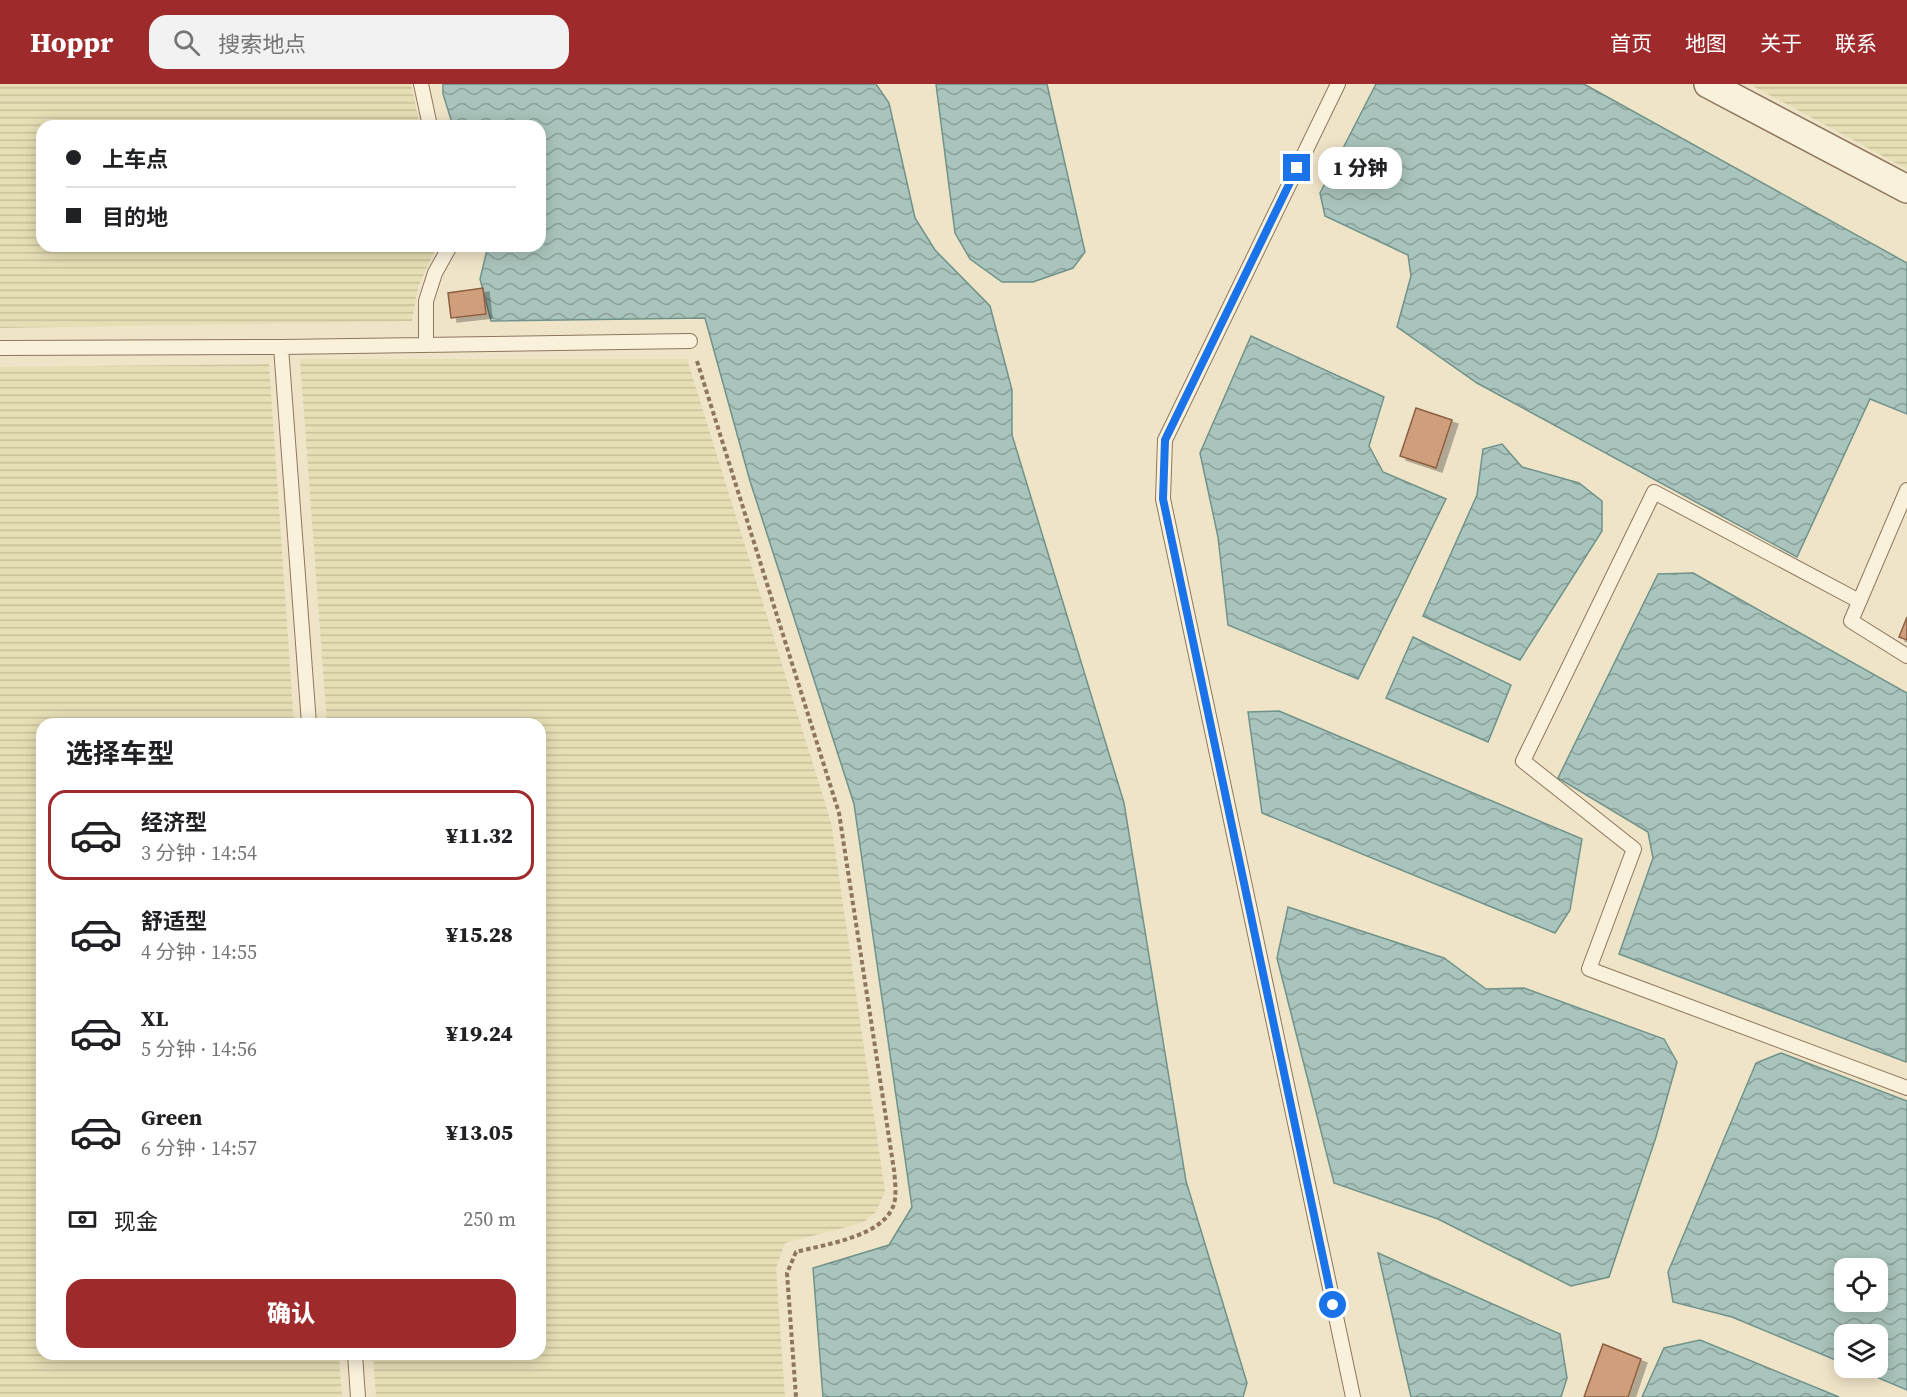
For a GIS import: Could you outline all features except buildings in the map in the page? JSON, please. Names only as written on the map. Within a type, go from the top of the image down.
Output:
[{"type":"street","points":[[1708,84],[1907,189]]},
{"type":"lane","points":[[421,84],[429,120]]},
{"type":"lane","points":[[1338,84],[1165,440],[1163,499],[1353,1397]]},
{"type":"lane","points":[[426,344],[426,301],[435,273],[447,252]]},
{"type":"lane","points":[[0,348],[281,347],[690,341]]},
{"type":"lane","points":[[281,347],[309,718]]},
{"type":"lane","points":[[1907,491],[1851,621],[1907,656]]},
{"type":"lane","points":[[1859,600],[1654,492],[1523,761],[1634,849],[1589,969],[1907,1088]]},
{"type":"lane","points":[[355,1360],[358,1397]]},
{"type":"path","points":[[690,341],[839,813],[894,1170],[895,1200],[886,1219],[866,1233],[796,1252],[787,1273],[796,1397]]},
{"type":"shaded area","points":[[0,84],[411,84],[419,120],[36,120],[36,252],[434,252],[418,287],[412,321],[0,328]]},
{"type":"shaded area","points":[[1749,84],[1907,84],[1907,169]]},
{"type":"shaded area","points":[[300,359],[687,359],[831,822],[885,1191],[876,1212],[862,1223],[785,1243],[776,1268],[785,1397],[376,1397],[373,1360],[546,1360],[546,718],[327,718]]},
{"type":"shaded area","points":[[269,364],[294,718],[36,718],[36,1360],[339,1360],[342,1397],[0,1397],[0,367]]},
{"type":"water","points":[[443,84],[876,84],[889,103],[915,218],[935,250],[990,306],[1012,390],[1012,435],[1124,803],[1186,1181],[1247,1383],[1243,1397],[823,1397],[813,1268],[889,1245],[912,1207],[854,804],[750,481],[705,318],[491,321],[480,279],[487,252],[546,252],[546,120],[451,120],[443,94]]},
{"type":"water","points":[[936,84],[1047,84],[1085,252],[1073,268],[1033,282],[1002,282],[970,259],[955,233]]},
{"type":"water","points":[[1376,84],[1584,84],[1907,263],[1907,414],[1870,399],[1797,557],[1477,383],[1397,327],[1411,276],[1408,255],[1325,216],[1320,193]]},
{"type":"water","points":[[1251,336],[1384,397],[1369,446],[1383,472],[1446,499],[1358,679],[1228,625],[1218,537],[1200,453]]},
{"type":"water","points":[[1502,444],[1522,467],[1579,483],[1602,501],[1602,531],[1520,660],[1423,616],[1477,495],[1483,449]]},
{"type":"water","points":[[1693,573],[1907,693],[1906,1062],[1619,954],[1653,858],[1648,832],[1558,778],[1658,574]]},
{"type":"water","points":[[1413,637],[1511,685],[1488,742],[1386,698]]},
{"type":"water","points":[[1279,711],[1582,839],[1570,910],[1555,933],[1262,813],[1248,712]]},
{"type":"water","points":[[1288,907],[1444,958],[1486,989],[1524,988],[1664,1039],[1677,1062],[1656,1137],[1609,1277],[1571,1286],[1438,1219],[1334,1183],[1277,958]]},
{"type":"water","points":[[1781,1053],[1907,1101],[1907,1390],[1879,1378],[1888,1378],[1888,1324],[1834,1324],[1834,1359],[1732,1317],[1673,1302],[1668,1272],[1756,1063]]},
{"type":"water","points":[[1378,1253],[1560,1334],[1567,1378],[1561,1397],[1411,1397]]},
{"type":"water","points":[[1700,1340],[1839,1397],[1642,1397],[1664,1348]]},
{"type":"route","points":[[1297,168],[1165,440],[1163,499],[1333,1305]]}]
